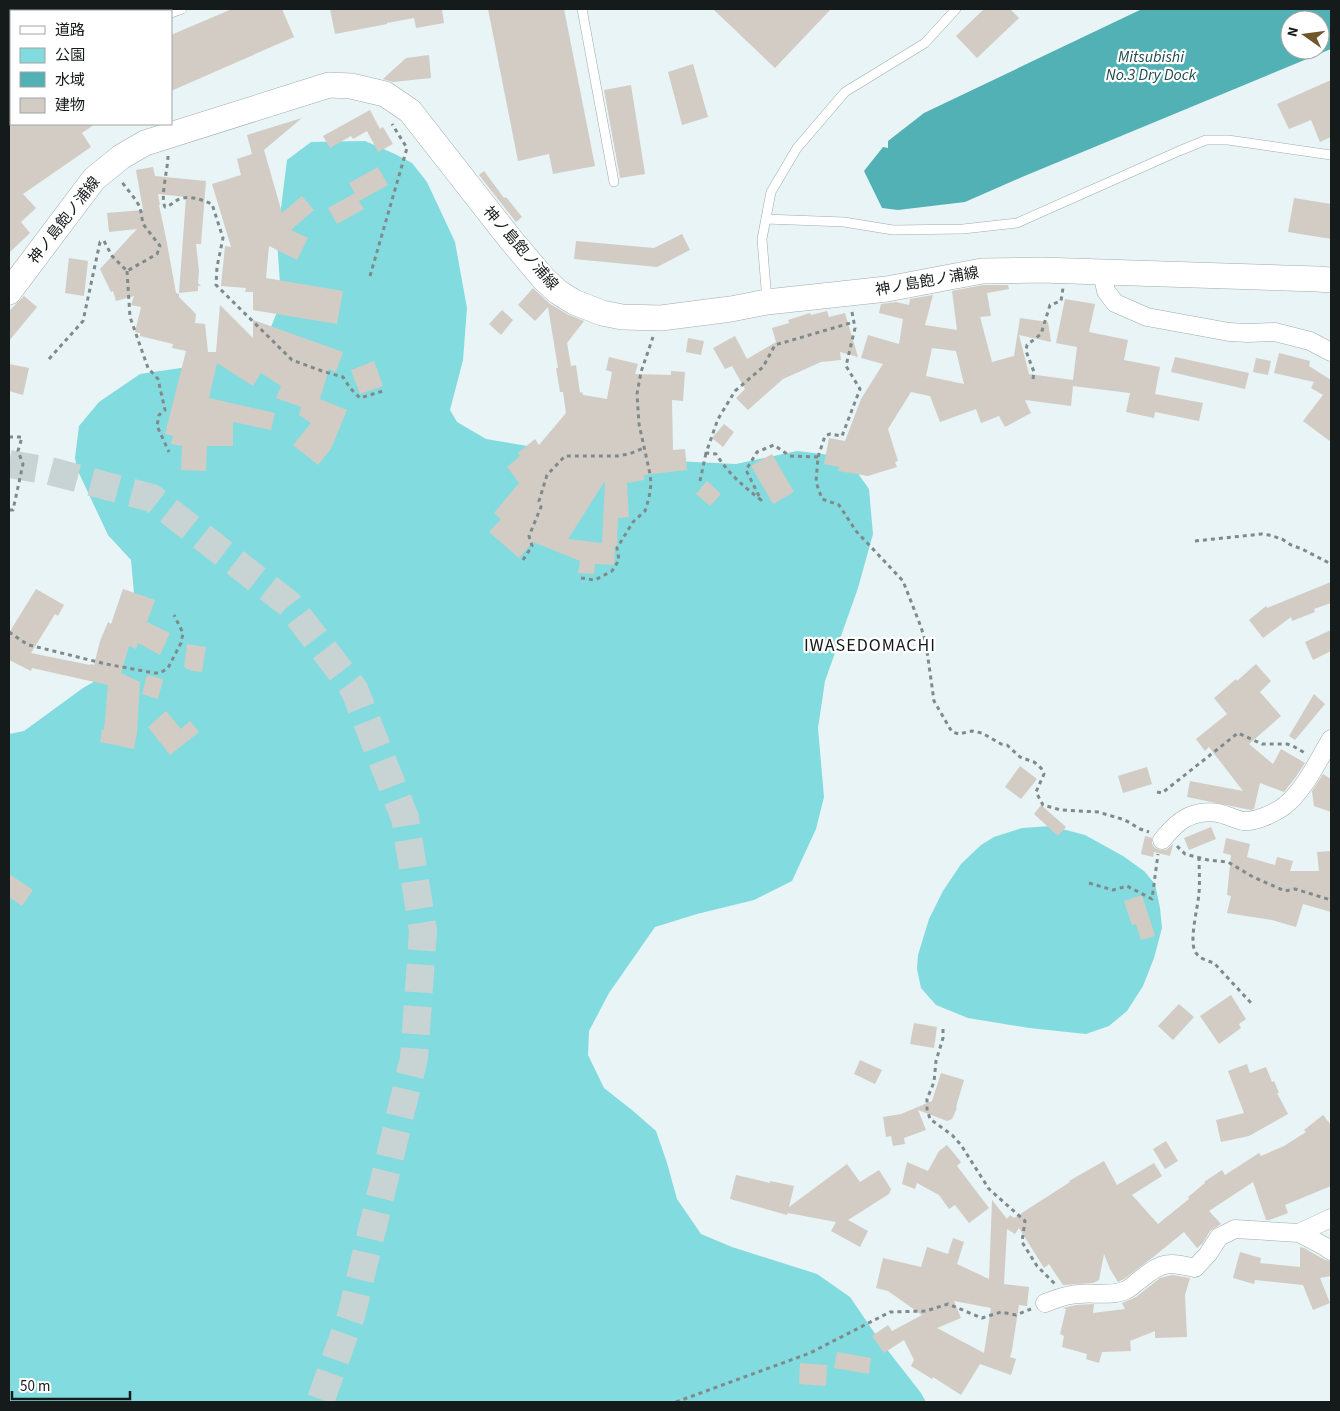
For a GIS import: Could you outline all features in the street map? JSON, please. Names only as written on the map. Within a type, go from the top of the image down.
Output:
[{"type":"main road","name":"神ノ島飽ノ浦線","points":[[9,292],[90,183],[121,157],[145,143],[329,85],[351,86],[385,94],[410,111],[543,278],[558,292],[574,302],[602,313],[629,318],[661,318],[731,309],[767,302],[887,289],[982,271],[1066,270],[1331,280]]},
{"type":"street","points":[[1102,272],[1106,291],[1115,304],[1147,317],[1229,332],[1283,333],[1310,341],[1331,352]]},
{"type":"street","points":[[1161,839],[1175,825],[1198,813],[1216,813],[1244,821],[1275,812],[1283,807],[1300,789],[1331,738]]},
{"type":"street","points":[[1045,1303],[1079,1294],[1114,1293],[1126,1290],[1149,1272],[1166,1264],[1175,1263],[1195,1268],[1208,1254],[1219,1237],[1235,1229],[1299,1233],[1328,1248],[1329,1219],[1299,1233]]},
{"type":"lane","points":[[582,9],[614,182]]},
{"type":"lane","points":[[767,302],[762,239],[771,192],[797,148],[845,92],[925,42],[956,9]]},
{"type":"lane","points":[[766,218],[844,222],[893,230],[963,229],[1017,223],[1179,150],[1206,140],[1228,140],[1331,155]]},
{"type":"path","points":[[370,276],[406,148],[389,118]]},
{"type":"path","points":[[168,154],[163,201],[165,207],[169,207],[179,199],[187,198],[194,198],[212,204],[223,238],[217,267],[216,285],[292,360],[343,377],[360,398],[386,390]]},
{"type":"path","points":[[115,174],[135,199],[140,207],[143,224],[160,246],[157,254],[127,271]]},
{"type":"path","points":[[48,360],[83,321],[100,242],[104,241],[112,256],[127,271],[130,317],[148,368],[158,379],[165,410],[159,415],[157,426],[169,452]]},
{"type":"path","points":[[1033,379],[1034,372],[1026,351],[1027,345],[1041,334],[1050,305],[1061,301],[1066,270]]},
{"type":"path","points":[[851,309],[855,328],[846,366],[860,389],[842,436],[830,434],[825,436],[818,457],[816,482],[822,499],[839,505],[856,531],[903,581],[926,644],[934,701],[952,732],[959,734],[972,731],[982,733],[1001,744],[1007,745],[1020,757],[1034,762],[1041,768],[1044,774],[1036,792],[1043,805],[1061,810],[1098,812],[1125,820],[1140,829],[1175,844],[1184,854],[1208,860],[1228,862],[1253,877],[1285,891],[1295,889],[1331,900]]},
{"type":"path","points":[[581,578],[595,580],[612,571],[619,560],[617,548],[633,522],[645,510],[649,498],[650,474],[639,424],[637,394],[648,347],[661,318]]},
{"type":"path","points":[[700,480],[706,453],[718,419],[735,391],[764,367],[775,345],[854,322]]},
{"type":"path","points":[[9,437],[22,437],[18,451],[23,464],[13,510],[9,510]]},
{"type":"path","points":[[706,453],[716,454],[724,467],[741,485],[761,500],[746,470],[757,452],[774,446],[790,456],[818,457]]},
{"type":"path","points":[[523,560],[532,546],[529,536],[541,507],[538,501],[547,474],[565,456],[618,456],[630,454],[644,448]]},
{"type":"path","points":[[1195,541],[1262,534],[1269,535],[1282,539],[1331,564]]},
{"type":"path","points":[[9,632],[30,645],[106,664],[154,673],[168,668],[181,642],[183,632],[174,615]]},
{"type":"path","points":[[1157,792],[1162,793],[1238,733],[1262,744],[1287,744],[1319,759]]},
{"type":"path","points":[[1089,883],[1113,890],[1127,886],[1152,899],[1161,839]]},
{"type":"path","points":[[1198,857],[1200,891],[1193,931],[1193,949],[1205,961],[1214,963],[1252,1004]]},
{"type":"path","points":[[943,1029],[943,1038],[936,1061],[934,1082],[927,1099],[930,1119],[962,1145],[989,1189],[1025,1221],[1022,1242],[1037,1266],[1051,1278],[1064,1297]]},
{"type":"path","points":[[676,1402],[810,1353],[890,1312],[926,1312],[948,1304],[982,1318],[1000,1312],[1016,1315],[1045,1303]]},
{"type":"green space","points":[[365,141],[412,163],[427,182],[455,242],[467,308],[463,360],[450,410],[457,422],[486,439],[593,457],[736,464],[797,451],[830,455],[852,465],[869,489],[873,534],[858,588],[825,681],[818,728],[824,797],[816,829],[792,881],[754,900],[655,927],[609,993],[589,1031],[588,1055],[604,1088],[656,1131],[677,1199],[701,1234],[732,1247],[817,1274],[850,1297],[926,1402],[9,1402],[9,734],[24,731],[83,688],[118,668],[136,615],[131,560],[108,535],[77,469],[75,458],[79,426],[99,402],[140,374],[201,365],[263,347],[277,312],[280,284],[277,240],[287,160],[311,142]]},
{"type":"green space","points":[[1051,826],[1085,835],[1123,856],[1144,871],[1155,884],[1162,928],[1154,958],[1143,986],[1127,1011],[1109,1026],[1086,1034],[1029,1028],[968,1018],[936,1005],[921,988],[917,969],[918,955],[929,919],[943,891],[961,864],[981,845],[994,837],[1022,828]]},
{"type":"water","name":"Mitsubishi No.3 Dry Dock","points":[[1142,9],[1331,9],[1331,49],[1330,10],[1280,10],[1280,60],[1304,60],[965,202],[898,210],[882,208],[864,171],[883,147],[888,148],[888,141],[924,113]]},
{"type":"building","points":[[232,9],[282,9],[294,37],[172,91],[172,35]]},
{"type":"building","points":[[330,9],[442,9],[444,23],[416,28],[414,18],[335,34]]},
{"type":"building","points":[[488,9],[564,9],[595,166],[553,174],[549,154],[518,161]]},
{"type":"building","points":[[713,9],[831,9],[775,68]]},
{"type":"building","points":[[984,9],[1010,9],[1019,18],[977,58],[956,36]]},
{"type":"building","points":[[429,55],[431,78],[393,82],[383,79],[406,58]]},
{"type":"building","points":[[693,64],[708,117],[682,125],[668,72]]},
{"type":"building","points":[[1331,80],[1331,137],[1320,142],[1311,120],[1289,129],[1277,104]]},
{"type":"building","points":[[631,85],[645,174],[620,178],[604,90]]},
{"type":"building","points":[[370,110],[380,129],[383,127],[393,144],[378,152],[367,131],[353,139],[351,136],[330,148],[323,136]]},
{"type":"building","points":[[302,118],[264,150],[282,213],[302,196],[314,210],[291,230],[308,238],[297,260],[269,246],[266,278],[343,291],[337,324],[253,310],[253,292],[245,292],[246,288],[221,286],[225,246],[231,247],[212,184],[241,175],[237,159],[252,154],[247,135]]},
{"type":"building","points":[[9,124],[94,125],[82,133],[91,147],[23,194],[36,208],[21,222],[30,233],[9,253]]},
{"type":"building","points":[[153,167],[155,176],[206,181],[201,244],[196,244],[199,271],[198,283],[201,286],[198,286],[198,291],[179,293],[186,197],[158,194],[176,293],[196,314],[195,323],[205,324],[208,352],[216,352],[220,305],[253,338],[253,320],[343,352],[336,372],[329,369],[320,399],[347,410],[331,449],[318,465],[293,445],[311,423],[299,415],[301,407],[276,398],[281,386],[261,373],[253,386],[217,363],[209,398],[275,413],[271,430],[233,422],[233,446],[207,446],[206,471],[181,470],[182,446],[171,444],[173,436],[165,434],[186,351],[172,348],[173,344],[140,336],[140,333],[135,332],[141,307],[131,305],[134,296],[116,301],[113,291],[111,292],[100,269],[137,229],[109,232],[107,213],[143,210],[136,170]]},
{"type":"building","points":[[378,167],[388,185],[359,201],[364,209],[337,224],[328,208],[355,193],[349,183]]},
{"type":"building","points":[[484,171],[504,198],[506,197],[522,217],[516,222],[479,175]]},
{"type":"building","points":[[1294,198],[1331,204],[1331,239],[1288,232]]},
{"type":"building","points":[[682,234],[690,250],[657,267],[574,259],[576,241],[654,248]]},
{"type":"building","points":[[69,258],[88,261],[84,296],[65,293]]},
{"type":"building","points":[[983,285],[1008,285],[1009,289],[987,293],[991,316],[980,317],[992,362],[1014,356],[1020,318],[1048,322],[1051,342],[1019,335],[1029,374],[1073,380],[1077,347],[1056,343],[1065,299],[1095,304],[1089,332],[1128,340],[1124,360],[1160,367],[1155,394],[1203,403],[1199,421],[1155,412],[1154,418],[1126,412],[1130,393],[1073,386],[1071,406],[1025,400],[1031,413],[1005,427],[999,416],[981,423],[976,409],[940,422],[930,396],[911,392],[888,429],[898,461],[895,462],[897,467],[868,476],[838,471],[839,467],[824,464],[829,438],[845,441],[861,399],[883,364],[861,358],[868,335],[899,344],[903,319],[879,313],[881,304],[896,302],[909,305],[910,299],[933,295],[925,325],[957,330],[952,291]],"holes":[[[932,348],[956,351],[964,384],[926,376]]]},
{"type":"building","points":[[533,288],[550,304],[584,321],[567,343],[571,366],[576,365],[580,393],[582,392],[583,395],[607,399],[612,372],[606,370],[609,357],[638,364],[635,374],[671,375],[671,371],[685,372],[683,401],[672,400],[673,450],[685,449],[687,470],[644,475],[644,480],[627,483],[629,517],[618,518],[614,565],[595,564],[594,574],[578,573],[580,561],[533,542],[519,558],[489,532],[501,519],[494,513],[519,483],[507,467],[520,456],[518,453],[535,439],[539,445],[566,413],[563,392],[560,392],[548,307],[535,321],[518,305]],"holes":[[[605,481],[602,543],[568,539]]]},
{"type":"building","points":[[24,296],[37,307],[9,341],[9,311]]},
{"type":"building","points":[[502,310],[513,320],[501,335],[489,324]]},
{"type":"building","points":[[827,311],[829,317],[845,313],[858,357],[840,352],[841,360],[821,362],[783,379],[748,410],[736,398],[745,389],[732,366],[725,369],[713,348],[735,336],[747,359],[776,342],[772,328],[789,323],[788,320],[810,313],[811,315]]},
{"type":"building","points":[[688,338],[704,341],[701,355],[686,352]]},
{"type":"building","points":[[1279,353],[1310,361],[1309,366],[1331,380],[1331,442],[1303,421],[1323,395],[1311,388],[1314,382],[1274,373]]},
{"type":"building","points":[[1175,357],[1249,373],[1245,389],[1171,372]]},
{"type":"building","points":[[1256,358],[1271,361],[1268,375],[1253,372]]},
{"type":"building","points":[[374,361],[383,386],[360,394],[351,370]]},
{"type":"building","points":[[9,364],[29,368],[23,395],[9,391]]},
{"type":"building","points":[[724,424],[734,432],[723,447],[712,438]]},
{"type":"building","points":[[772,454],[794,492],[773,504],[751,466]]},
{"type":"building","points":[[707,481],[721,494],[710,506],[696,494]]},
{"type":"building","points":[[1331,582],[1331,603],[1314,609],[1315,612],[1292,621],[1291,617],[1263,638],[1249,620],[1266,606],[1267,608]]},
{"type":"building","points":[[36,589],[64,605],[58,616],[55,614],[31,653],[90,665],[94,665],[100,641],[108,622],[111,624],[123,589],[155,600],[147,622],[170,633],[160,655],[138,643],[136,649],[129,646],[121,673],[140,682],[137,733],[134,749],[100,742],[102,729],[104,730],[108,685],[32,668],[31,671],[9,660],[9,633]]},
{"type":"building","points":[[1331,630],[1331,651],[1313,660],[1305,642]]},
{"type":"building","points":[[187,644],[206,647],[202,672],[192,671],[184,667]]},
{"type":"building","points":[[1256,664],[1271,681],[1260,692],[1281,716],[1249,744],[1273,764],[1281,749],[1305,763],[1284,792],[1260,783],[1254,809],[1251,810],[1187,797],[1190,781],[1243,791],[1209,747],[1205,751],[1196,739],[1227,714],[1214,698]]},
{"type":"building","points":[[147,675],[163,679],[158,699],[142,694]]},
{"type":"building","points":[[1314,694],[1325,704],[1295,740],[1289,736]]},
{"type":"building","points":[[166,711],[181,729],[190,721],[199,732],[170,755],[148,727]]},
{"type":"building","points":[[1020,766],[1037,779],[1021,799],[1005,787]]},
{"type":"building","points":[[1147,767],[1152,784],[1123,793],[1118,776]]},
{"type":"building","points":[[1323,774],[1331,779],[1331,812],[1314,806],[1312,791]]},
{"type":"building","points":[[1041,805],[1066,827],[1058,836],[1034,814]]},
{"type":"building","points":[[1211,827],[1216,839],[1189,850],[1184,838]]},
{"type":"building","points":[[1145,836],[1152,838],[1152,844],[1160,850],[1166,850],[1173,844],[1170,856],[1154,852],[1153,857],[1141,854]]},
{"type":"building","points":[[1226,838],[1250,844],[1247,857],[1275,865],[1277,857],[1293,861],[1290,871],[1319,871],[1317,852],[1331,851],[1331,912],[1303,904],[1296,927],[1272,920],[1227,913],[1231,896],[1227,895],[1231,855],[1223,853]]},
{"type":"building","points":[[9,874],[33,890],[22,906],[9,897]]},
{"type":"building","points":[[1142,895],[1155,936],[1141,940],[1136,924],[1132,925],[1124,901]]},
{"type":"building","points":[[1231,995],[1246,1019],[1239,1024],[1241,1028],[1219,1044],[1200,1016]]},
{"type":"building","points":[[1179,1004],[1194,1017],[1173,1040],[1158,1026]]},
{"type":"building","points":[[914,1023],[937,1027],[934,1048],[910,1044]]},
{"type":"building","points":[[860,1060],[882,1070],[875,1084],[854,1074]]},
{"type":"building","points":[[1247,1064],[1250,1073],[1266,1067],[1288,1114],[1249,1136],[1221,1142],[1216,1120],[1244,1113],[1228,1071]]},
{"type":"building","points":[[941,1073],[964,1080],[957,1108],[952,1119],[947,1121],[918,1110],[926,1130],[904,1138],[905,1144],[893,1146],[891,1136],[886,1137],[883,1117],[901,1114],[932,1101]]},
{"type":"building","points":[[1323,1115],[1331,1125],[1331,1186],[1285,1205],[1288,1213],[1266,1220],[1253,1182],[1209,1211],[1221,1224],[1210,1231],[1203,1243],[1197,1248],[1184,1232],[1118,1282],[1104,1254],[1099,1280],[1093,1283],[1063,1285],[1049,1264],[1044,1268],[1019,1228],[1015,1234],[1007,1229],[1004,1284],[1029,1287],[1027,1306],[1019,1305],[1010,1357],[1016,1359],[1011,1375],[980,1364],[961,1395],[933,1377],[932,1379],[911,1366],[914,1360],[904,1340],[884,1353],[872,1336],[888,1325],[892,1331],[922,1315],[888,1291],[876,1288],[883,1258],[921,1267],[927,1247],[948,1254],[953,1238],[964,1242],[957,1264],[989,1279],[992,1200],[1007,1219],[1010,1215],[1014,1218],[1069,1181],[1104,1161],[1117,1185],[1154,1163],[1162,1176],[1132,1195],[1158,1224],[1189,1199],[1188,1197],[1204,1182],[1222,1170],[1225,1175],[1259,1153],[1261,1156],[1284,1146],[1306,1132],[1304,1130]],"holes":[[[954,1301],[991,1308],[984,1353],[937,1328],[961,1318]]]},
{"type":"building","points":[[1166,1141],[1178,1161],[1165,1169],[1153,1149]]},
{"type":"building","points":[[947,1145],[961,1162],[957,1166],[989,1208],[969,1223],[955,1205],[949,1209],[939,1195],[917,1183],[915,1189],[902,1184],[907,1162],[928,1171],[939,1151]]},
{"type":"building","points":[[847,1164],[860,1182],[879,1170],[891,1189],[889,1194],[848,1220],[868,1231],[860,1247],[831,1231],[836,1222],[788,1213],[787,1215],[730,1199],[736,1175],[770,1183],[770,1181],[794,1186],[789,1207]]},
{"type":"building","points":[[1300,1247],[1325,1260],[1331,1261],[1331,1276],[1320,1278],[1330,1303],[1313,1310],[1303,1285],[1255,1280],[1254,1284],[1233,1278],[1240,1252],[1261,1258],[1260,1263],[1300,1267]]},
{"type":"building","points":[[1172,1275],[1190,1278],[1185,1295],[1187,1337],[1155,1338],[1155,1331],[1130,1341],[1131,1351],[1102,1352],[1099,1363],[1086,1359],[1087,1354],[1062,1347],[1064,1336],[1060,1334],[1066,1309],[1063,1308],[1094,1304],[1093,1313],[1125,1309],[1122,1303],[1136,1297],[1160,1278]]},
{"type":"building","points":[[837,1352],[871,1358],[869,1374],[834,1368]]},
{"type":"building","points":[[800,1363],[827,1365],[826,1386],[799,1384]]},
{"type":"tunnel","points":[[9,464],[50,471],[152,498],[289,604],[354,689],[405,818],[423,931],[414,1058],[351,1316],[320,1402]]},
{"type":"district","name":"IWASEDOMACHI","points":[[870,645]]}]
